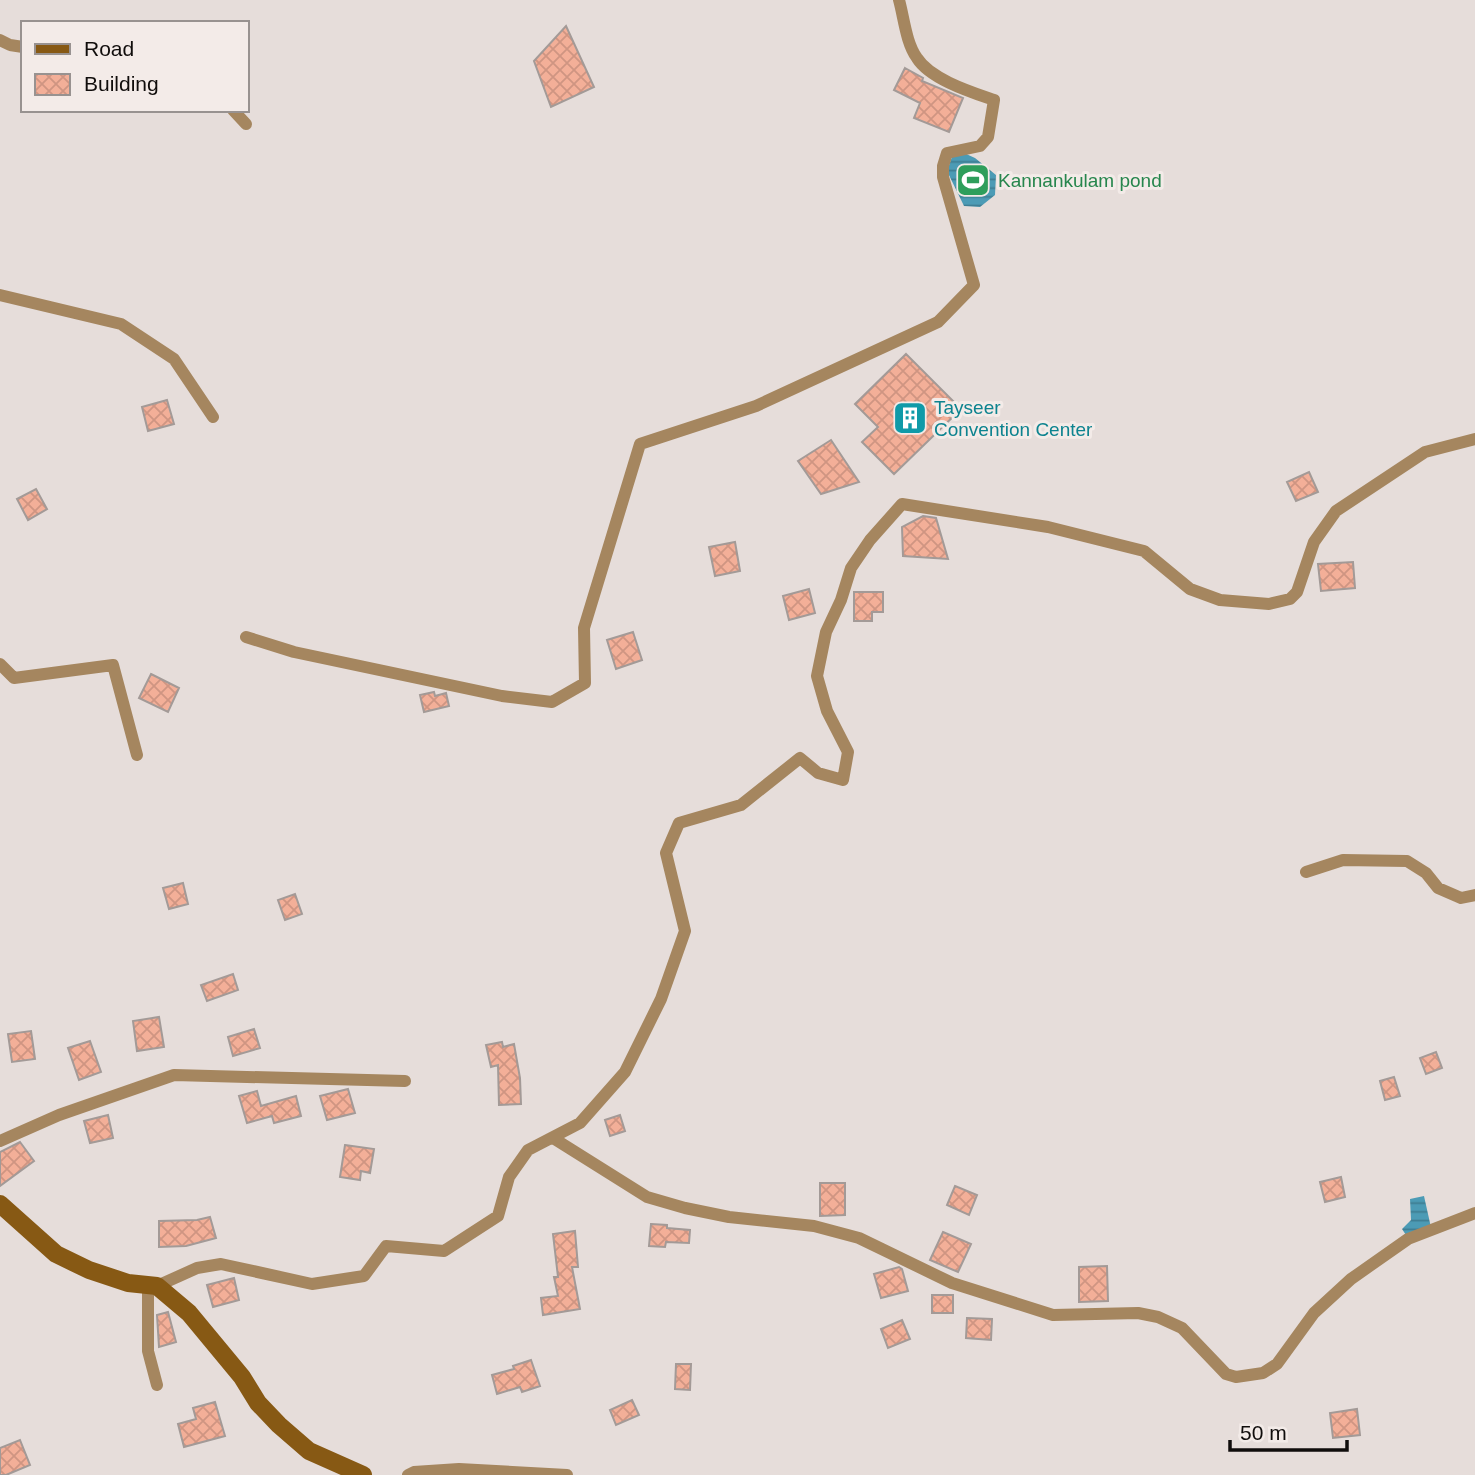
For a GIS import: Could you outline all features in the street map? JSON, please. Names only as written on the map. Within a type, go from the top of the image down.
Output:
[{"type":"main road","points":[[0,1204],[56,1254],[89,1270],[128,1283],[153,1286],[190,1312],[258,1403],[279,1425],[309,1451],[363,1475]]},
{"type":"street","points":[[246,636],[294,652],[502,696],[552,702],[585,683],[584,628],[640,444],[756,406],[938,322],[974,285],[943,177],[943,166],[947,153],[980,146],[988,137],[994,100],[968,92],[930,71],[918,61],[912,51],[899,0]]},
{"type":"street","points":[[0,40],[21,47]]},
{"type":"street","points":[[235,112],[246,124]]},
{"type":"street","points":[[0,295],[121,324],[174,359],[214,417]]},
{"type":"street","points":[[157,1385],[148,1351],[153,1286],[197,1268],[221,1264],[312,1284],[365,1276],[386,1247],[444,1251],[498,1216],[509,1177],[527,1150],[580,1123],[625,1072],[661,999],[685,931],[666,853],[679,822],[741,805],[800,758],[818,773],[844,780],[848,752],[827,711],[817,676],[826,632],[852,568],[870,540],[902,504],[1048,527],[1144,551],[1191,589],[1220,600],[1269,604],[1290,599],[1297,592],[1314,542],[1336,510],[1425,452],[1475,439]]},
{"type":"street","points":[[0,664],[14,678],[113,665],[137,755]]},
{"type":"street","points":[[1306,872],[1343,860],[1407,861],[1426,873],[1438,888],[1461,898],[1475,895]]},
{"type":"street","points":[[0,1142],[59,1115],[174,1075],[405,1081]]},
{"type":"street","points":[[553,1138],[647,1197],[729,1217],[814,1226],[859,1238],[951,1283],[1053,1315],[1138,1313],[1158,1317],[1182,1328],[1226,1374],[1237,1377],[1262,1373],[1277,1364],[1314,1313],[1351,1279],[1408,1239],[1475,1213]]},
{"type":"street","points":[[408,1475],[414,1472],[459,1469],[567,1475]]},
{"type":"water","points":[[964,153],[975,158],[996,175],[995,195],[980,207],[964,206],[947,171],[953,154]]},
{"type":"water","points":[[1424,1196],[1432,1232],[1408,1238],[1402,1229],[1411,1220],[1410,1199]]},
{"type":"building","points":[[566,26],[594,87],[551,107],[534,61]]},
{"type":"building","points":[[905,68],[923,78],[922,81],[963,98],[949,132],[914,118],[920,103],[894,90]]},
{"type":"building","name":"Tayseer Convention Center","points":[[906,354],[961,409],[894,474],[862,442],[878,427],[855,404]]},
{"type":"building","points":[[167,400],[174,424],[148,431],[142,407]]},
{"type":"building","points":[[831,440],[859,482],[821,494],[798,461]]},
{"type":"building","points":[[1309,472],[1318,492],[1296,501],[1287,482]]},
{"type":"building","points":[[36,489],[47,509],[28,520],[17,499]]},
{"type":"building","points":[[923,516],[936,518],[948,559],[903,556],[902,527]]},
{"type":"building","points":[[735,542],[740,571],[715,576],[709,547]]},
{"type":"building","points":[[1353,562],[1355,588],[1321,591],[1318,564]]},
{"type":"building","points":[[809,589],[815,613],[789,620],[783,596]]},
{"type":"building","points":[[854,592],[883,592],[883,612],[872,612],[872,621],[854,621]]},
{"type":"building","points":[[633,632],[642,660],[616,669],[607,640]]},
{"type":"building","points":[[151,674],[179,688],[168,712],[139,698]]},
{"type":"building","points":[[434,692],[435,696],[446,693],[449,706],[424,712],[420,695]]},
{"type":"building","points":[[183,883],[188,904],[169,909],[163,888]]},
{"type":"building","points":[[295,894],[302,914],[285,920],[278,900]]},
{"type":"building","points":[[233,974],[238,990],[207,1001],[201,985]]},
{"type":"building","points":[[159,1017],[164,1047],[137,1051],[133,1021]]},
{"type":"building","points":[[254,1029],[260,1048],[233,1056],[228,1037]]},
{"type":"building","points":[[31,1031],[35,1059],[12,1062],[8,1034]]},
{"type":"building","points":[[90,1041],[101,1072],[79,1080],[68,1048]]},
{"type":"building","points":[[502,1042],[503,1047],[514,1044],[521,1104],[499,1105],[498,1065],[491,1067],[486,1045]]},
{"type":"building","points":[[1436,1052],[1442,1068],[1426,1074],[1420,1058]]},
{"type":"building","points":[[1394,1077],[1400,1096],[1385,1100],[1380,1081]]},
{"type":"building","points":[[348,1089],[355,1113],[327,1120],[320,1096]]},
{"type":"building","points":[[257,1091],[261,1106],[296,1096],[301,1116],[274,1123],[272,1116],[247,1123],[239,1096]]},
{"type":"building","points":[[108,1115],[113,1138],[90,1143],[84,1121]]},
{"type":"building","points":[[620,1115],[625,1131],[610,1136],[605,1120]]},
{"type":"building","points":[[20,1142],[34,1161],[0,1186],[0,1152]]},
{"type":"building","points":[[345,1145],[374,1149],[370,1173],[361,1171],[360,1180],[340,1177]]},
{"type":"building","points":[[1341,1177],[1345,1197],[1325,1202],[1320,1182]]},
{"type":"building","points":[[820,1183],[845,1183],[845,1215],[820,1216]]},
{"type":"building","points":[[955,1186],[977,1195],[969,1215],[947,1205]]},
{"type":"building","points":[[210,1217],[216,1238],[186,1246],[159,1247],[159,1221]]},
{"type":"building","points":[[651,1224],[690,1230],[689,1243],[666,1242],[665,1247],[649,1246]]},
{"type":"building","points":[[575,1231],[578,1267],[572,1267],[580,1309],[543,1315],[541,1298],[558,1296],[554,1277],[558,1277],[553,1234]]},
{"type":"building","points":[[943,1232],[971,1244],[958,1272],[930,1260]]},
{"type":"building","points":[[1107,1266],[1108,1301],[1079,1302],[1079,1267]]},
{"type":"building","points":[[899,1267],[902,1269],[908,1291],[881,1298],[874,1274]]},
{"type":"building","points":[[234,1278],[239,1300],[213,1307],[207,1285]]},
{"type":"building","points":[[932,1295],[953,1295],[953,1313],[932,1313]]},
{"type":"building","points":[[168,1312],[176,1342],[159,1347],[157,1315]]},
{"type":"building","points":[[967,1318],[992,1319],[991,1340],[966,1338]]},
{"type":"building","points":[[902,1320],[910,1339],[888,1348],[881,1329]]},
{"type":"building","points":[[531,1360],[540,1386],[522,1392],[520,1387],[497,1394],[492,1375],[514,1369],[513,1366]]},
{"type":"building","points":[[676,1364],[691,1364],[690,1390],[675,1389]]},
{"type":"building","points":[[632,1400],[639,1415],[616,1425],[610,1410]]},
{"type":"building","points":[[215,1402],[225,1436],[184,1447],[178,1424],[196,1419],[193,1408]]},
{"type":"building","points":[[1357,1409],[1360,1435],[1333,1438],[1330,1413]]},
{"type":"building","points":[[20,1440],[30,1465],[0,1475],[0,1448]]},
{"type":"place","name":"Kannankulam pond","points":[[973,180]]},
{"type":"place","name":"Tayseer Convention Center","points":[[910,418]]}]
